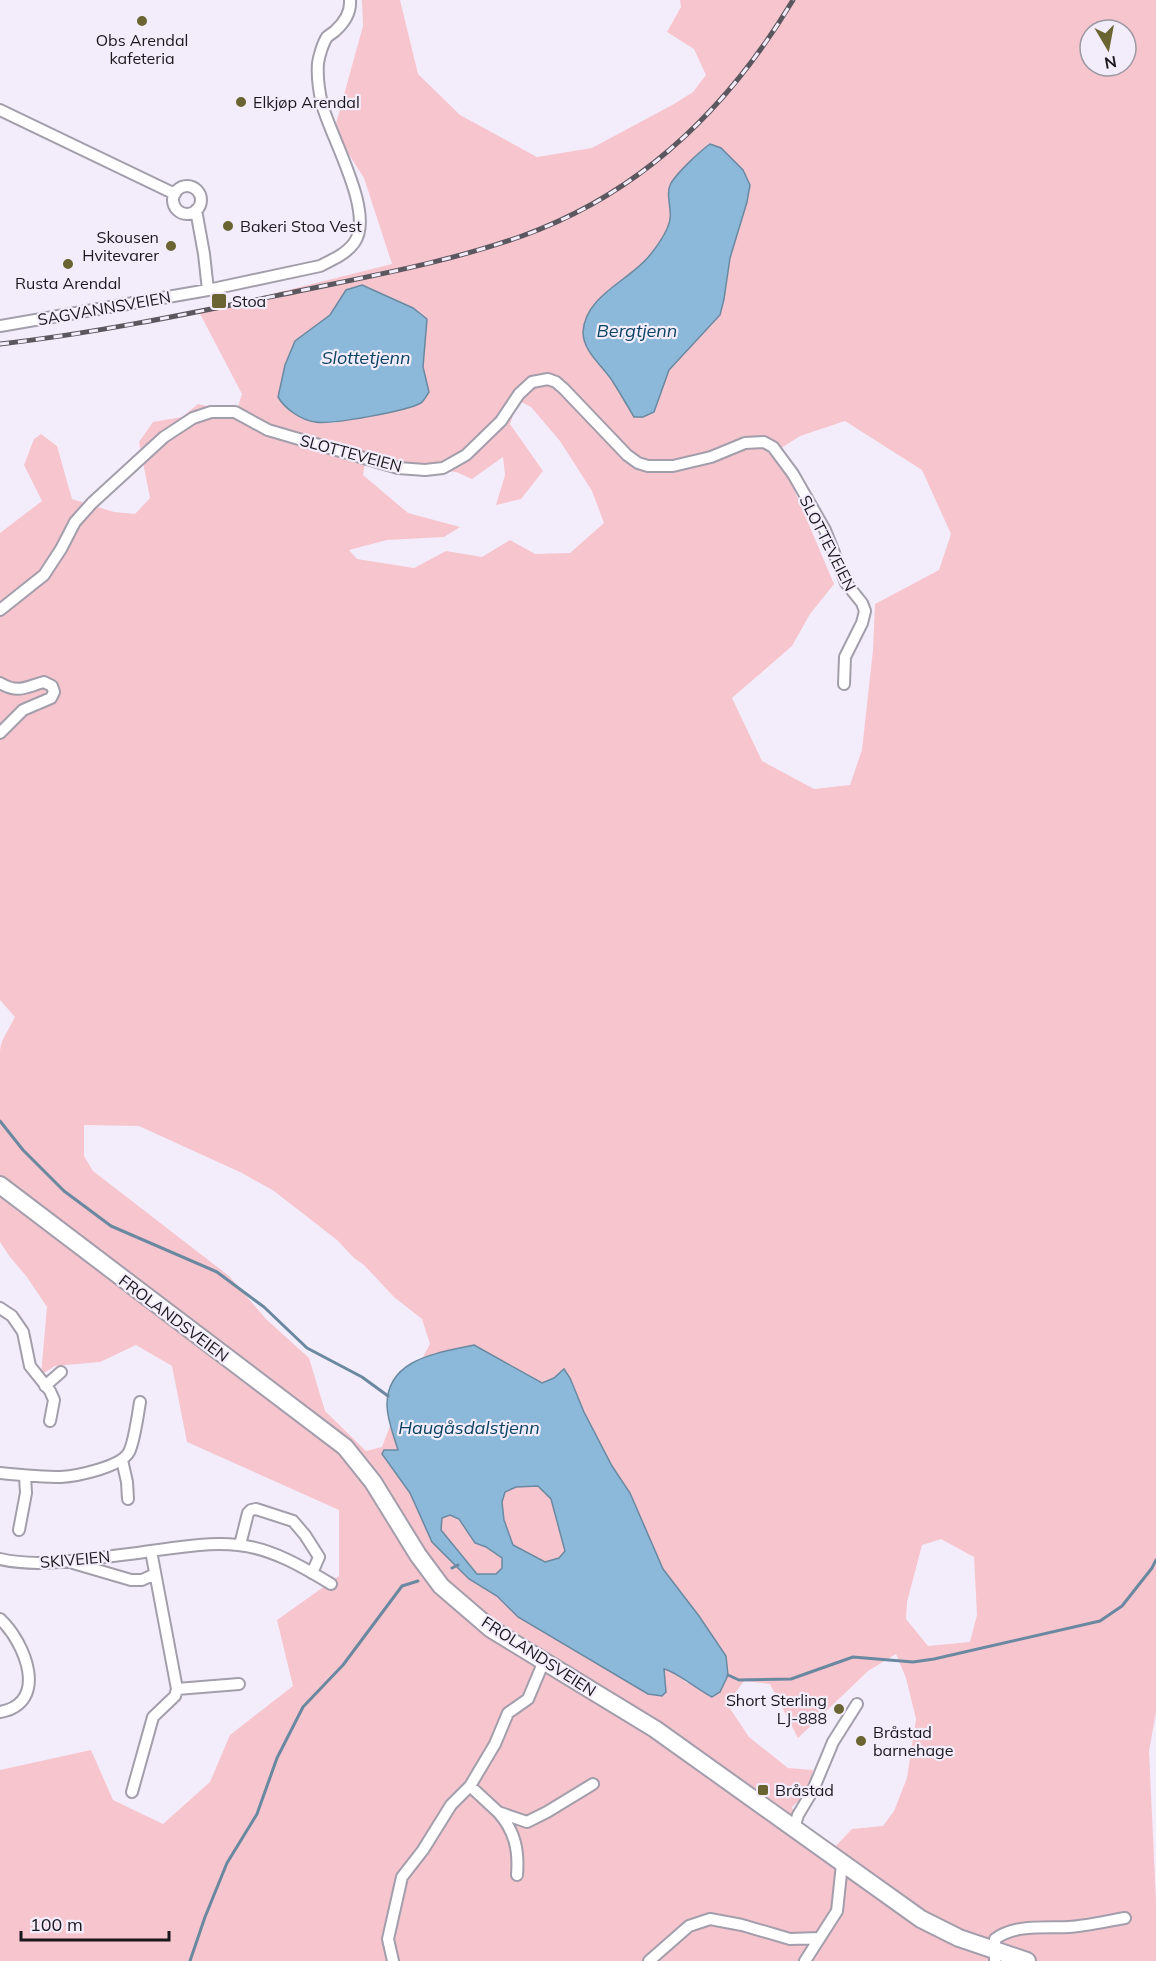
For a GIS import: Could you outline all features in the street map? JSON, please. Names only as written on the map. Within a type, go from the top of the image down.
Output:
[{"type":"main road","name":"FROLANDSVEIEN","points":[[0,1185],[345,1448],[373,1482],[418,1555],[441,1586],[491,1629],[655,1729],[921,1919],[995,1956],[1027,1961]]},
{"type":"street","name":"SAGVANNSVEIEN","points":[[0,326],[208,290],[320,266],[338,258],[354,244],[360,231],[359,215],[351,181],[322,106],[318,80],[318,61],[327,37],[344,22],[351,9],[350,0]]},
{"type":"street","points":[[0,110],[175,194]]},
{"type":"street","points":[[184,187],[196,190],[200,202],[196,210],[188,214],[177,210],[173,202],[175,194],[184,187]]},
{"type":"street","points":[[196,210],[208,290]]},
{"type":"street","name":"SLOTTEVEIEN","points":[[0,610],[44,575],[75,522],[92,503],[164,437],[193,418],[211,412],[235,412],[268,430],[398,468],[425,470],[443,468],[466,455],[501,421],[519,394],[532,382],[548,379],[564,388],[627,455],[638,463],[648,466],[673,466],[746,443],[764,442],[773,447],[793,474],[825,530],[846,583],[862,603],[865,611],[862,623],[845,657],[844,684]]},
{"type":"street","points":[[0,683],[13,689],[23,690],[44,682],[52,686],[54,692],[51,698],[24,710],[0,733]]},
{"type":"street","points":[[0,1308],[12,1316],[23,1332],[30,1366],[50,1391],[54,1400],[50,1421]]},
{"type":"street","points":[[45,1386],[61,1372]]},
{"type":"street","points":[[0,1473],[63,1477],[107,1467],[122,1460],[129,1452],[140,1402]]},
{"type":"street","points":[[122,1460],[128,1499]]},
{"type":"street","points":[[19,1530],[26,1493],[25,1476]]},
{"type":"street","points":[[240,1545],[248,1513],[251,1510],[256,1509],[290,1519],[305,1535],[319,1557],[312,1573]]},
{"type":"street","name":"SKIVEIEN","points":[[0,1559],[46,1564],[194,1544],[240,1545],[278,1556],[331,1584]]},
{"type":"street","points":[[132,1792],[153,1717],[175,1696],[177,1689],[151,1551]]},
{"type":"street","points":[[70,1561],[131,1580],[142,1580],[155,1574]]},
{"type":"street","points":[[0,1619],[18,1641],[27,1661],[30,1683],[24,1699],[11,1710],[0,1712]]},
{"type":"street","points":[[393,1961],[388,1939],[402,1877],[423,1850],[452,1805],[470,1786],[495,1744],[508,1713],[528,1700],[544,1661]]},
{"type":"street","points":[[177,1689],[239,1684]]},
{"type":"street","points":[[794,1828],[833,1742],[857,1704]]},
{"type":"street","points":[[498,1812],[527,1822],[592,1784]]},
{"type":"street","points":[[470,1786],[498,1812],[512,1831],[517,1843],[517,1875]]},
{"type":"street","points":[[805,1961],[837,1911],[842,1864]]},
{"type":"street","points":[[995,1956],[995,1939],[1005,1932],[1070,1927],[1125,1918]]},
{"type":"street","points":[[649,1961],[689,1926],[710,1919],[742,1925],[790,1939],[819,1938]]},
{"type":"shaded area","points":[[362,0],[400,0],[418,74],[460,115],[537,157],[592,148],[693,92],[706,75],[694,49],[667,32],[681,7],[680,0],[1156,0],[1156,1712],[1149,1751],[1156,1901],[1156,1961],[0,1961],[0,1770],[91,1750],[113,1800],[163,1824],[210,1782],[230,1735],[293,1686],[277,1620],[339,1576],[339,1510],[187,1442],[172,1366],[136,1345],[100,1362],[55,1366],[41,1375],[47,1307],[0,1242],[0,1050],[2,1041],[15,1017],[0,1000],[0,533],[42,501],[24,465],[34,439],[41,434],[57,446],[72,499],[114,512],[135,514],[150,498],[139,442],[153,422],[182,417],[198,404],[236,413],[242,394],[198,310],[220,307],[392,264],[364,178],[334,131],[363,26]],"holes":[[[709,144],[721,148],[747,202],[730,258],[720,315],[669,370],[654,412],[643,417],[634,416],[613,381],[586,346],[583,332],[586,319],[600,298],[642,264],[659,243],[670,219],[669,187],[671,183],[683,168]],[[338,302],[427,319],[423,367],[429,392],[422,402],[392,411],[333,423],[313,422],[295,341],[330,315]],[[518,400],[531,407],[560,441],[592,491],[604,523],[570,553],[535,554],[510,540],[482,557],[446,551],[414,568],[357,559],[349,550],[387,540],[444,537],[460,527],[408,513],[363,475],[365,462],[456,472],[472,479],[503,457],[505,475],[496,505],[521,499],[543,471],[510,424]],[[845,421],[922,470],[951,534],[939,570],[875,604],[873,650],[862,750],[850,785],[814,789],[762,761],[732,698],[792,646],[810,614],[834,584],[793,487],[775,452],[800,436]],[[84,1125],[139,1126],[242,1173],[274,1191],[337,1240],[394,1297],[422,1319],[430,1344],[423,1357],[474,1345],[542,1383],[554,1378],[564,1369],[612,1466],[630,1493],[663,1569],[726,1656],[687,1683],[671,1670],[663,1669],[666,1692],[518,1617],[497,1596],[469,1579],[382,1455],[398,1450],[390,1426],[382,1447],[366,1451],[325,1411],[309,1358],[266,1319],[229,1276],[93,1171],[84,1156]],[[941,1539],[974,1557],[977,1615],[970,1642],[928,1646],[906,1619],[907,1602],[922,1545]],[[896,1654],[906,1678],[916,1719],[907,1778],[894,1811],[883,1826],[852,1829],[830,1852],[799,1828],[792,1807],[808,1793],[813,1770],[788,1768],[749,1737],[727,1704],[744,1681],[770,1684],[798,1738],[868,1671]]]},
{"type":"shaded area","points":[[538,1486],[551,1499],[565,1551],[559,1558],[545,1562],[513,1545],[504,1520],[502,1502],[505,1492],[516,1487]]},
{"type":"shaded area","points":[[450,1515],[458,1519],[475,1543],[486,1547],[502,1558],[502,1568],[496,1574],[478,1574],[441,1530],[442,1518]]},
{"type":"water","name":"Bergtjenn","points":[[710,144],[721,148],[743,170],[750,185],[730,258],[720,315],[669,370],[654,412],[643,417],[634,417],[613,382],[586,346],[583,332],[586,319],[600,298],[642,264],[659,243],[670,219],[669,187],[671,183],[689,162]]},
{"type":"water","name":"Slottetjenn","points":[[362,285],[413,308],[427,319],[423,367],[429,392],[421,403],[385,413],[324,422],[304,419],[289,410],[278,397],[285,365],[295,341],[330,315],[346,290]]},
{"type":"water","name":"Haugåsdalstjenn","points":[[474,1345],[542,1383],[554,1378],[564,1369],[612,1466],[630,1493],[663,1569],[726,1656],[728,1675],[720,1692],[712,1697],[664,1669],[666,1692],[662,1696],[648,1694],[518,1617],[497,1596],[469,1579],[432,1542],[410,1493],[382,1454],[384,1450],[398,1450],[387,1411],[389,1389],[405,1367],[417,1360]],"holes":[[[538,1486],[551,1499],[565,1551],[559,1558],[545,1562],[513,1545],[504,1520],[502,1502],[505,1492],[516,1487]],[[450,1515],[459,1519],[475,1543],[486,1547],[502,1558],[502,1568],[496,1574],[477,1574],[441,1530],[442,1518]]]},
{"type":"waterway","points":[[0,1121],[23,1150],[64,1191],[111,1226],[217,1272],[264,1307],[307,1348],[362,1377],[388,1396]]},
{"type":"waterway","points":[[728,1675],[739,1680],[791,1679],[853,1657],[913,1662],[934,1659],[1100,1621],[1122,1606],[1156,1560]]},
{"type":"waterway","points":[[452,1568],[458,1565]]},
{"type":"waterway","points":[[190,1961],[227,1863],[257,1814],[277,1758],[303,1707],[343,1665],[402,1586],[418,1581]]},
{"type":"railway","points":[[0,344],[147,321],[409,268],[494,245],[565,218],[606,196],[644,171],[678,142],[741,76],[793,0]]},
{"type":"place","name":"Obs Arendal kafeteria","points":[[142,21]]},
{"type":"place","name":"Elkjøp Arendal","points":[[241,102]]},
{"type":"place","name":"Bakeri Stoa Vest","points":[[228,226]]},
{"type":"place","name":"Skousen Hvitevarer","points":[[171,246]]},
{"type":"place","name":"Rusta Arendal","points":[[68,264]]},
{"type":"place","name":"Stoa","points":[[219,301]]},
{"type":"place","name":"Short Sterling LJ-888","points":[[839,1709]]},
{"type":"place","name":"Bråstad barnehage","points":[[861,1741]]},
{"type":"place","name":"Bråstad","points":[[763,1790]]}]
